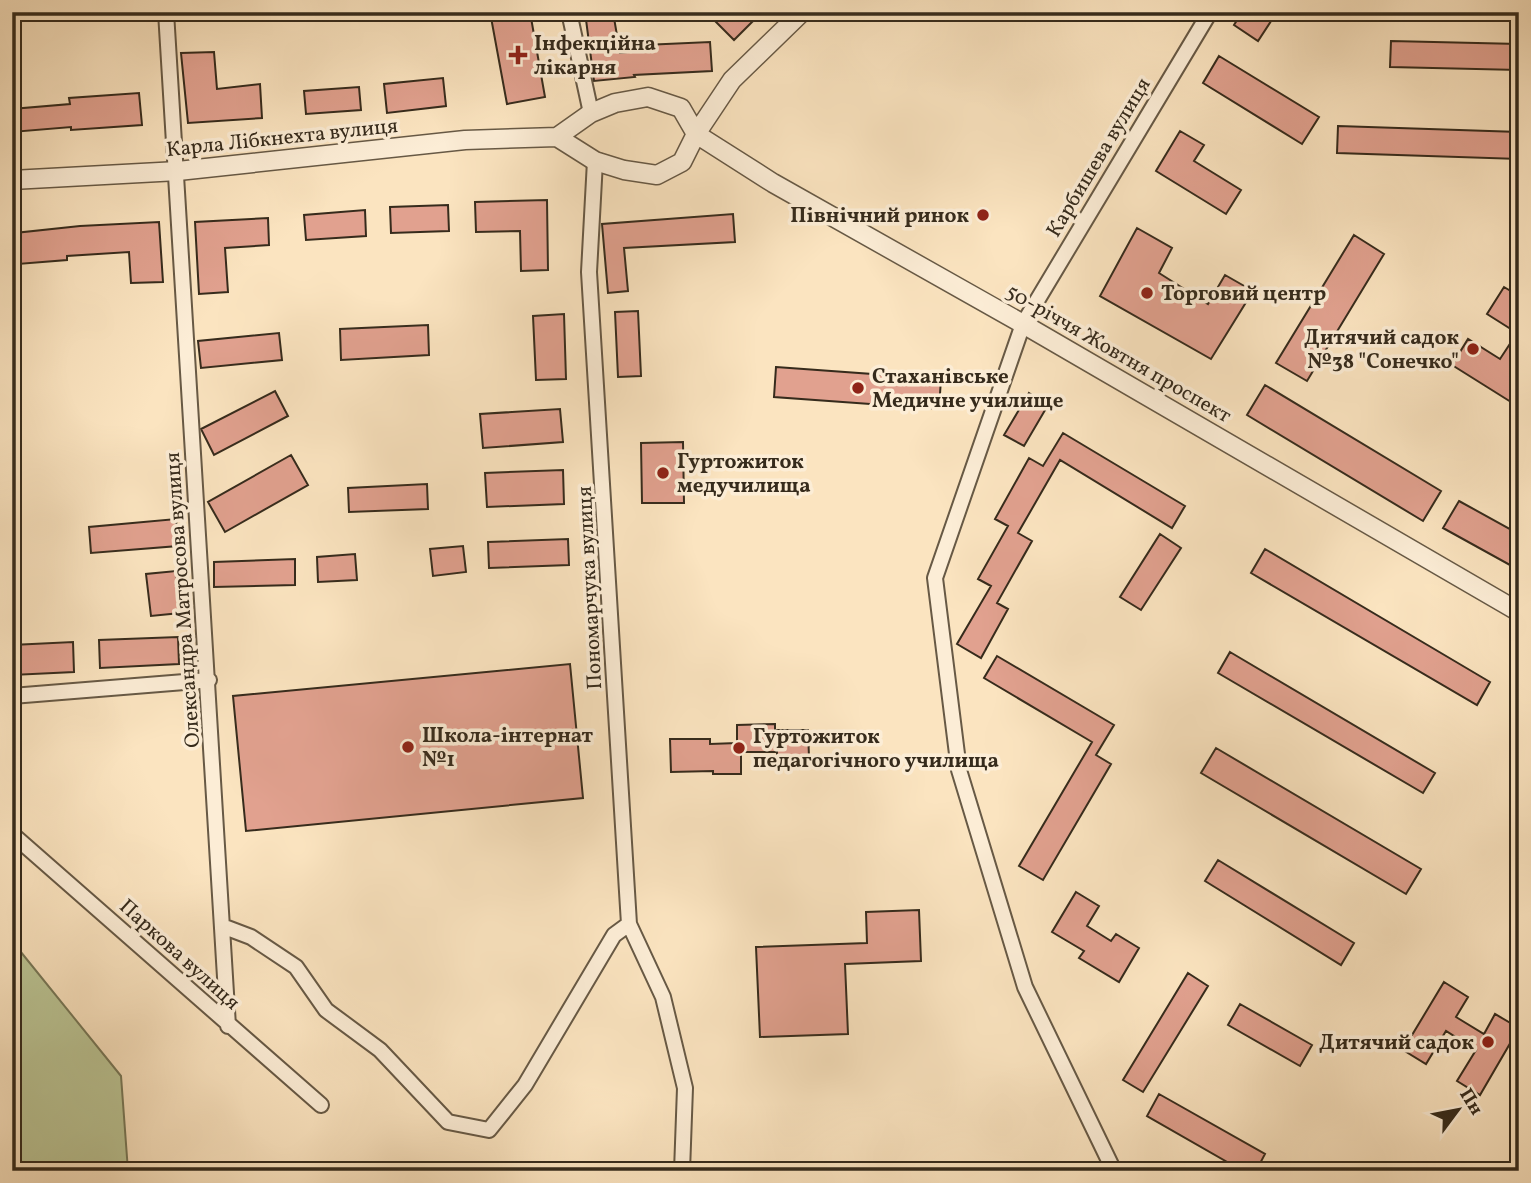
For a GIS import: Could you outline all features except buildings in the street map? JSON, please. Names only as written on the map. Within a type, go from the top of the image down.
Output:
[{"type":"street","name":"Олександра Матросова вулиця","points":[[166,12],[178,171],[228,1026]]},
{"type":"street","points":[[569,12],[591,113]]},
{"type":"street","points":[[696,134],[681,108],[648,97],[615,103],[591,113],[557,137],[595,161],[624,170],[657,175],[682,162],[696,134],[732,80],[802,12]]},
{"type":"street","name":"Карбишева вулиця","points":[[1114,1171],[1025,986],[959,769],[935,578],[1023,324],[1210,12]]},
{"type":"street","name":"50-річчя Жовтня проспект","points":[[696,134],[774,183],[1519,612]]},
{"type":"street","name":"Карла Лібкнехта вулиця","points":[[12,180],[178,171],[465,140],[557,137]]},
{"type":"street","name":"Пономарчука вулиця","points":[[595,161],[589,272],[629,924],[663,997],[685,1088],[682,1171]]},
{"type":"street","points":[[12,696],[209,680]]},
{"type":"street","name":"Паркова вулиця","points":[[12,834],[321,1105]]},
{"type":"street","points":[[222,926],[251,937],[296,967],[326,1010],[380,1050],[448,1122],[489,1130],[525,1085],[614,935],[629,924]]},
{"type":"green space","points":[[12,941],[121,1076],[128,1171],[12,1171]]},
{"type":"place","name":"Інфекційна лікарня","points":[[518,55]]},
{"type":"place","name":"Північний ринок","points":[[983,215]]},
{"type":"place","name":"Торговий центр","points":[[1147,293]]},
{"type":"place","name":"Дитячий садок №38 \"Сонечко\"","points":[[1473,349]]},
{"type":"place","name":"Стаханівське Медичне училище","points":[[858,388]]},
{"type":"place","name":"Гуртожиток медучилища","points":[[663,473]]},
{"type":"place","name":"Школа-інтернат №1","points":[[408,747]]},
{"type":"place","name":"Гуртожиток педагогічного училища","points":[[739,748]]},
{"type":"place","name":"Дитячий садок","points":[[1488,1042]]}]
